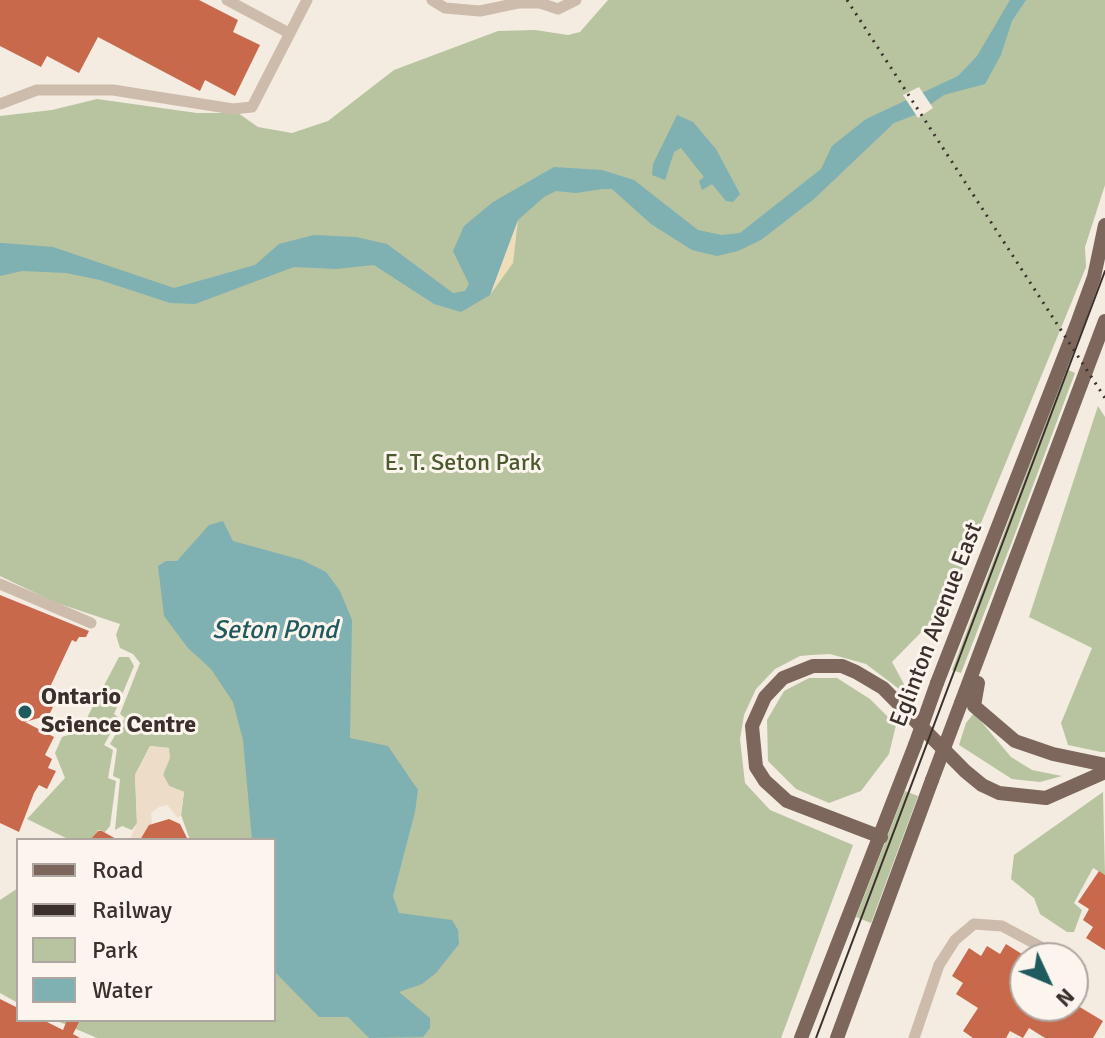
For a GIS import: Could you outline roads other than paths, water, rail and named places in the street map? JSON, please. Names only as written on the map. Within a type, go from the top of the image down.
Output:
[{"type":"main road","name":"Eglinton Avenue East","points":[[801,1038],[1078,321],[1094,277],[1105,225]]},
{"type":"main road","name":"Eglinton Avenue East","points":[[837,1038],[1105,321]]},
{"type":"main road","points":[[1014,559],[973,698],[974,706],[1021,744],[1105,765]]},
{"type":"main road","points":[[881,837],[787,801],[765,781],[756,767],[752,726],[765,697],[783,678],[813,666],[842,666],[856,672],[883,688],[965,771],[999,793],[1046,798],[1105,772]]},
{"type":"street","points":[[227,0],[289,33]]},
{"type":"street","points":[[0,104],[37,90],[113,90],[233,109],[252,107],[307,0]]},
{"type":"street","points":[[432,0],[445,8],[480,11],[518,3],[540,3],[558,9],[576,0]]},
{"type":"street","points":[[0,584],[91,623]]},
{"type":"street","points":[[914,1038],[939,965],[955,940],[974,924],[1002,926],[1032,942]]},
{"type":"water","points":[[1010,0],[1026,0],[1012,21],[1001,55],[985,84],[944,95],[915,115],[894,123],[814,199],[761,240],[738,251],[717,256],[692,250],[651,224],[612,189],[603,189],[576,193],[556,191],[544,197],[518,220],[490,295],[461,312],[434,304],[374,265],[336,269],[294,267],[195,304],[170,303],[100,280],[66,273],[22,271],[0,276],[0,243],[3,243],[53,247],[174,288],[255,265],[279,244],[314,235],[356,237],[387,244],[453,293],[465,291],[469,284],[453,251],[464,226],[493,202],[554,167],[602,170],[634,180],[698,230],[722,235],[740,233],[821,169],[832,146],[866,119],[958,76],[977,56]]},
{"type":"water","points":[[677,115],[693,122],[716,149],[740,194],[733,202],[726,201],[712,184],[702,190],[699,181],[704,177],[681,148],[674,152],[665,180],[652,175],[653,164]]},
{"type":"water","name":"Seton Pond","points":[[223,521],[233,541],[302,560],[326,572],[340,591],[352,620],[350,738],[388,746],[418,790],[393,896],[399,913],[452,920],[458,930],[459,944],[436,973],[422,984],[399,992],[430,1018],[430,1028],[423,1037],[369,1038],[348,1017],[319,1017],[276,973],[276,838],[252,838],[243,740],[233,702],[211,669],[188,648],[164,616],[158,566],[166,561],[177,561],[209,525]]},
{"type":"tram line","points":[[816,1038],[1105,271]]},
{"type":"railway","points":[[847,0],[1105,398]]},
{"type":"place","name":"Ontario Science Centre","points":[[25,712]]},
{"type":"park label","name":"E. T. Seton Park","points":[[463,464]]}]
